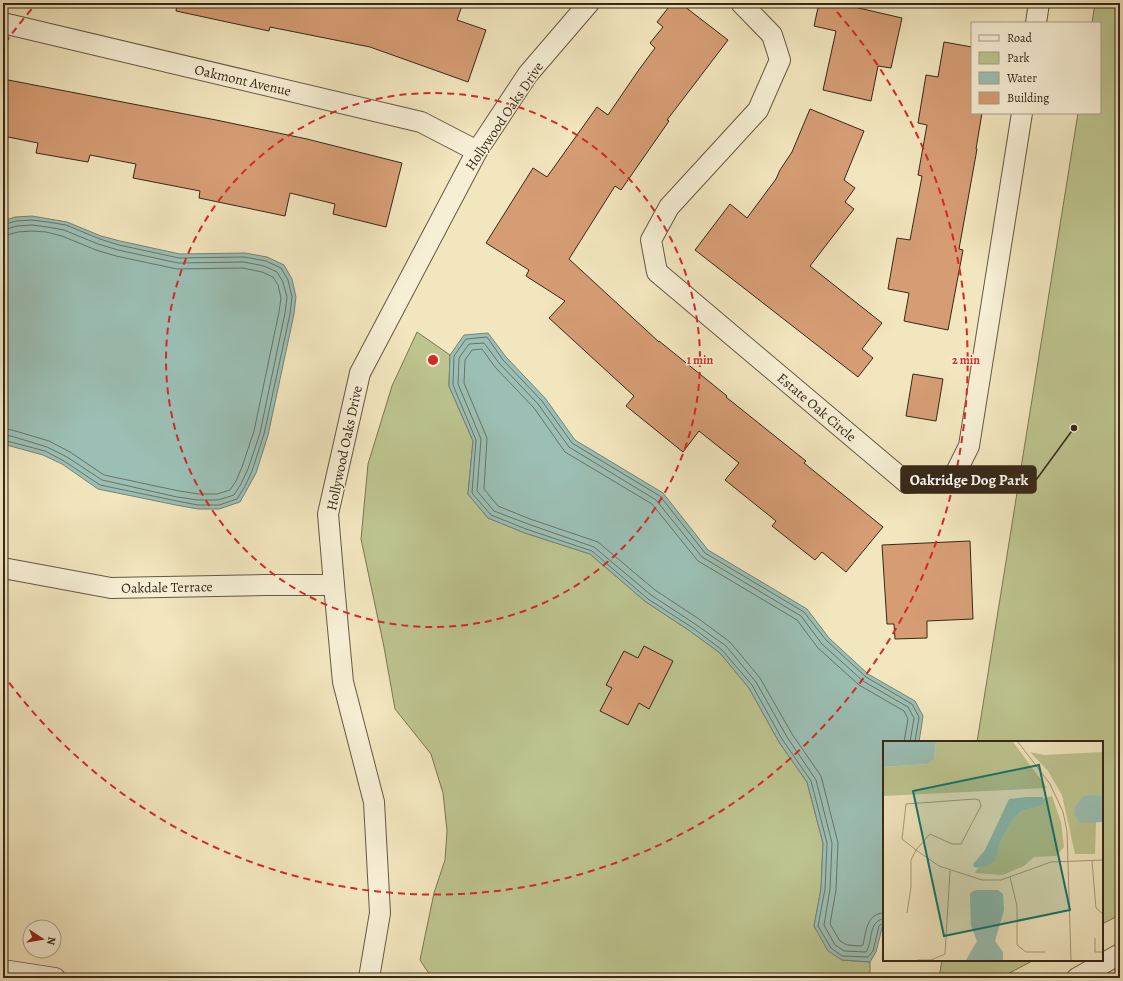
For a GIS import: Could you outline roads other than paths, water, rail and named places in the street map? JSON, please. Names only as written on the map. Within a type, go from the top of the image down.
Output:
[{"type":"street","name":"Hollywood Oaks Drive","points":[[369,978],[380,913],[374,802],[343,682],[328,514],[360,373],[477,151],[528,74],[588,3]]},
{"type":"street","name":"Estate Oak Circle","points":[[741,3],[772,35],[780,60],[758,110],[669,207],[651,240],[657,272],[907,483],[953,478],[969,446],[1022,114]]},
{"type":"street","points":[[1036,22],[1039,3]]},
{"type":"street","name":"Oakmont Avenue","points":[[3,23],[421,122],[477,151]]},
{"type":"street","name":"Oakdale Terrace","points":[[3,568],[111,588],[334,585]]},
{"type":"street","points":[[1077,978],[1120,954]]},
{"type":"street","points":[[3,970],[55,978]]},
{"type":"water","points":[[32,216],[67,222],[101,236],[180,254],[245,253],[267,257],[284,265],[292,279],[296,297],[294,314],[268,435],[256,473],[240,502],[219,509],[198,509],[98,489],[62,464],[43,455],[3,444],[3,221],[15,217]]},
{"type":"water","points":[[488,333],[506,357],[545,398],[575,440],[663,493],[708,550],[807,609],[829,638],[868,674],[915,701],[923,716],[919,741],[883,741],[883,924],[876,952],[870,962],[842,960],[828,951],[814,926],[821,889],[823,843],[807,782],[779,742],[749,688],[720,653],[646,602],[590,554],[525,533],[488,518],[468,494],[473,441],[449,386],[450,355],[464,335]]},
{"type":"place","name":"Oakridge Dog Park","points":[[1074,428]]}]
